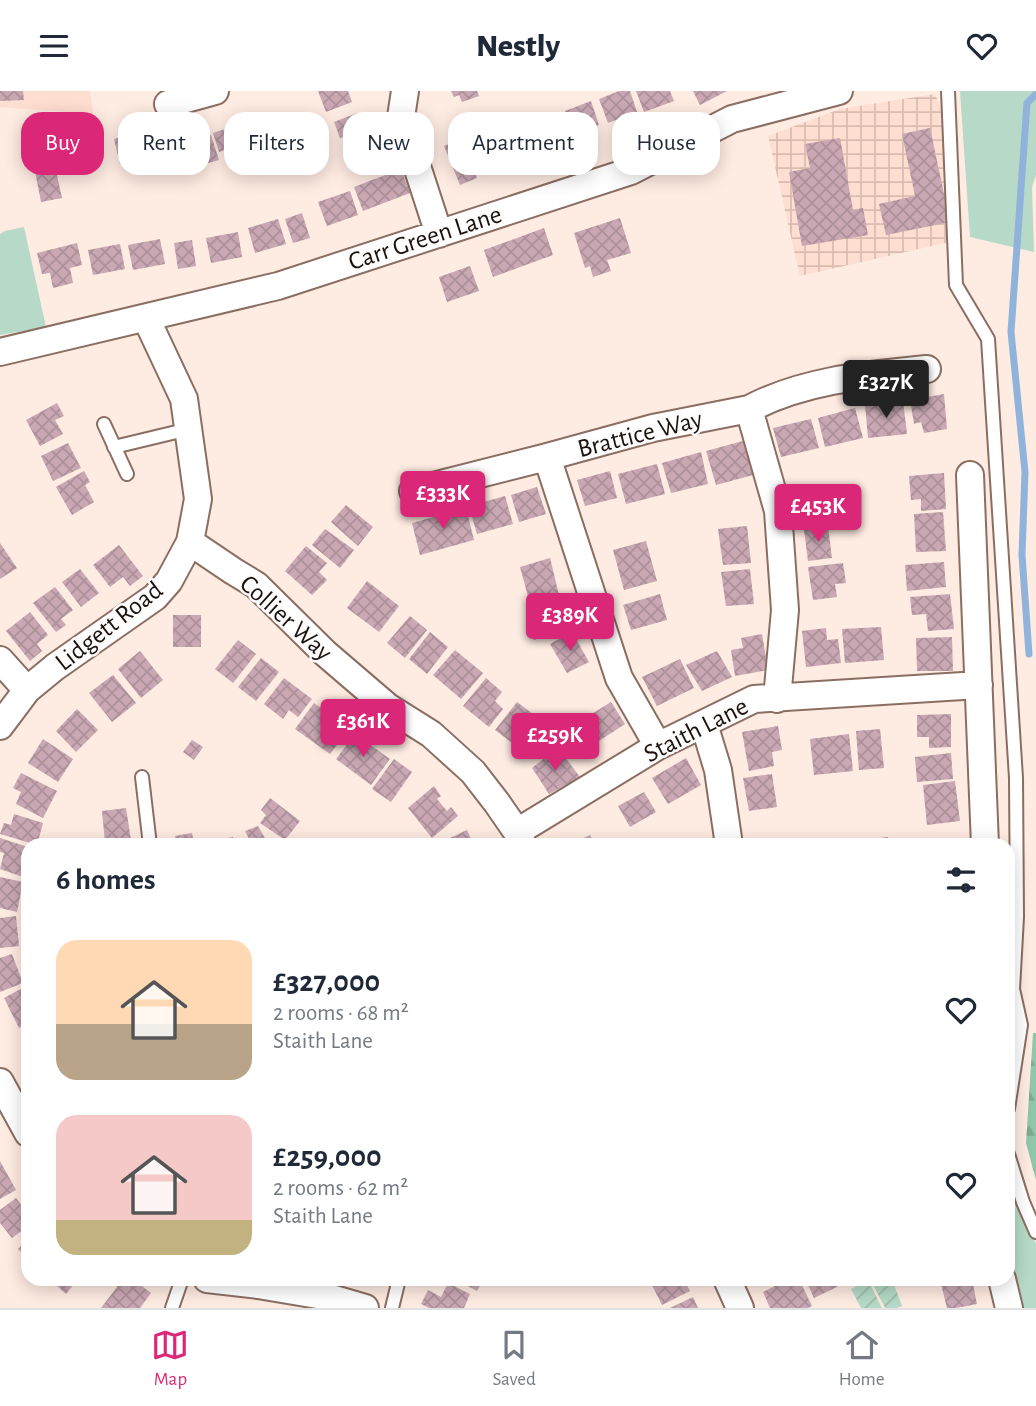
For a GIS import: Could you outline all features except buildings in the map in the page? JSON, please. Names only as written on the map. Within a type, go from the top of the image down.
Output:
[{"type":"street","points":[[168,104],[215,91]]},
{"type":"street","points":[[405,91],[401,117],[439,234]]},
{"type":"street","name":"Carr Green Lane","points":[[0,352],[278,286],[631,171],[732,120],[839,91]]},
{"type":"street","name":"Lidgett Road","points":[[0,726],[27,690],[55,667],[155,597],[169,582],[190,542],[198,499],[184,399],[146,318]]},
{"type":"street","name":"Brattice Way","points":[[658,746],[619,678],[547,457],[653,428],[749,409],[767,399],[815,384],[858,375],[927,369]]},
{"type":"street","points":[[749,409],[778,511],[785,610],[777,698]]},
{"type":"street","points":[[413,491],[547,457]]},
{"type":"street","points":[[970,475],[985,838]]},
{"type":"street","name":"Collier Way","points":[[190,542],[256,585],[325,653],[388,708],[430,734],[473,772],[519,838]]},
{"type":"street","points":[[0,660],[27,690]]},
{"type":"street","name":"Staith Lane","points":[[521,838],[658,746],[754,699],[979,685]]},
{"type":"street","points":[[704,724],[718,770],[728,838]]},
{"type":"street","points":[[0,1082],[21,1120]]},
{"type":"street","points":[[264,1286],[324,1296],[365,1308]]},
{"type":"street","points":[[730,1286],[740,1308]]},
{"type":"street","points":[[1004,1286],[1010,1308]]},
{"type":"lane","points":[[948,91],[956,285],[988,339],[1016,778],[1015,953]]},
{"type":"lane","points":[[104,424],[127,474]]},
{"type":"lane","points":[[114,447],[189,429]]},
{"type":"lane","points":[[142,777],[149,838]]},
{"type":"lane","points":[[1015,998],[1021,1025],[1015,1064]]},
{"type":"lane","points":[[1015,1176],[1036,1232]]},
{"type":"lane","points":[[172,1308],[180,1286]]},
{"type":"lane","points":[[392,1308],[397,1286]]},
{"type":"shaded area","points":[[0,91],[90,91],[93,112],[66,112],[0,107]]},
{"type":"shaded area","points":[[935,94],[949,127],[954,241],[800,276],[768,136],[840,109]]},
{"type":"green space","points":[[960,91],[1036,91],[1036,175],[1032,187],[1034,252],[970,237]]},
{"type":"green space","points":[[24,227],[46,327],[0,335],[0,234]]},
{"type":"green space","points":[[1033,1033],[1036,1033],[1036,1180],[1026,1143]]},
{"type":"green space","points":[[1015,1188],[1036,1244],[1036,1308],[1020,1308],[1012,1286],[1015,1286]]},
{"type":"green space","points":[[857,1286],[871,1286],[882,1308],[861,1308],[851,1289]]},
{"type":"green space","points":[[874,1286],[895,1286],[902,1306],[885,1308]]},
{"type":"waterway","points":[[1029,654],[1022,555],[1025,472],[1011,332],[1027,103],[1036,94]]}]
